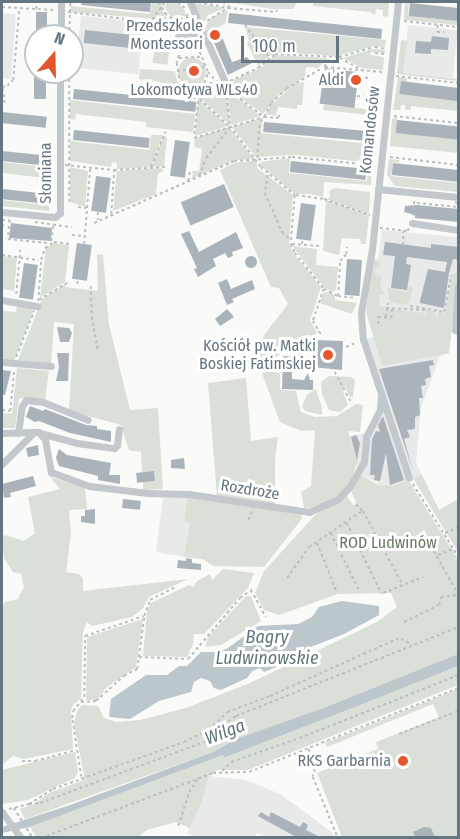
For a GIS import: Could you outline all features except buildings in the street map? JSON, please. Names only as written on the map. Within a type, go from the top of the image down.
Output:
[{"type":"street","points":[[61,2],[61,24]]},
{"type":"street","points":[[190,2],[224,83]]},
{"type":"street","name":"Komandosów","points":[[381,393],[363,339],[361,313],[378,189],[398,2]]},
{"type":"street","points":[[178,37],[203,33]]},
{"type":"street","name":"Słomiana","points":[[2,212],[58,216],[60,84]]},
{"type":"street","name":"Komandosów","points":[[378,189],[457,201]]},
{"type":"street","points":[[410,220],[459,230]]},
{"type":"street","points":[[459,286],[455,330],[459,331]]},
{"type":"street","points":[[2,300],[37,303]]},
{"type":"street","points":[[2,362],[51,366]]},
{"type":"street","points":[[381,393],[410,478]]},
{"type":"street","name":"Rozdroże","points":[[36,432],[45,439],[50,470],[60,476],[101,488],[189,494],[309,512],[338,499],[350,486],[364,462],[366,437],[380,409],[381,393]]},
{"type":"street","points":[[18,433],[22,406],[26,400],[43,402],[88,420]]},
{"type":"street","points":[[2,433],[36,432],[77,443],[114,448],[117,445],[118,429]]},
{"type":"street","points":[[2,464],[36,432]]},
{"type":"street","points":[[2,812],[21,837]]},
{"type":"path","points":[[36,9],[37,2]]},
{"type":"path","points":[[70,2],[70,24]]},
{"type":"path","points":[[159,2],[174,21],[186,29],[188,17],[186,9],[177,2]]},
{"type":"path","points":[[151,22],[165,2]]},
{"type":"path","points":[[198,2],[230,8],[276,12],[276,10]]},
{"type":"path","points":[[224,2],[230,8]]},
{"type":"path","points":[[2,7],[61,11],[151,22],[174,21],[188,17]]},
{"type":"path","points":[[203,33],[209,17],[230,8]]},
{"type":"path","points":[[5,105],[2,87],[13,80],[19,9]]},
{"type":"path","points":[[400,20],[459,27]]},
{"type":"path","points":[[245,25],[270,58]]},
{"type":"path","points":[[438,25],[437,32],[444,32]]},
{"type":"path","points":[[208,72],[204,83],[198,87],[188,87],[180,82],[177,71],[185,41],[200,52],[208,72],[214,79],[224,83],[258,68],[275,54],[339,57],[375,47],[388,49]]},
{"type":"path","points":[[375,53],[387,54]]},
{"type":"path","points":[[179,58],[202,57]]},
{"type":"path","points":[[257,159],[259,128],[271,103],[286,89],[324,67],[331,57]]},
{"type":"path","points":[[339,57],[364,71]]},
{"type":"path","points":[[177,71],[206,67]]},
{"type":"path","points":[[324,67],[384,73]]},
{"type":"path","points":[[395,75],[459,82]]},
{"type":"path","points":[[359,77],[368,78]]},
{"type":"path","points":[[198,98],[214,79]]},
{"type":"path","points":[[199,176],[206,158],[230,126],[224,83]]},
{"type":"path","points":[[69,84],[69,202]]},
{"type":"path","points":[[194,134],[198,87]]},
{"type":"path","points":[[226,89],[263,117]]},
{"type":"path","points":[[169,91],[169,94],[198,98],[230,126],[268,174],[295,195],[324,199],[370,215]]},
{"type":"path","points":[[357,96],[366,97]]},
{"type":"path","points":[[194,138],[263,117],[278,117],[279,115]]},
{"type":"path","points":[[390,120],[394,116],[459,123]]},
{"type":"path","points":[[151,168],[165,132]]},
{"type":"path","points":[[94,223],[234,161],[292,157],[375,165]]},
{"type":"path","points":[[386,157],[459,165]]},
{"type":"path","points":[[60,165],[91,166],[114,170],[166,167]]},
{"type":"path","points":[[84,244],[91,166]]},
{"type":"path","points":[[111,215],[114,170]]},
{"type":"path","points":[[188,181],[190,170]]},
{"type":"path","points":[[268,174],[266,193],[282,232],[291,240]]},
{"type":"path","points":[[295,195],[291,240],[295,253],[324,289],[338,296],[363,300]]},
{"type":"path","points":[[376,228],[408,231],[410,220],[413,217],[415,197]]},
{"type":"path","points":[[417,203],[459,206],[457,201]]},
{"type":"path","points":[[78,207],[87,208]]},
{"type":"path","points":[[98,212],[99,220]]},
{"type":"path","points":[[10,219],[8,239],[71,244]]},
{"type":"path","points":[[46,224],[72,227]]},
{"type":"path","points":[[2,410],[10,411],[14,363],[37,303],[41,260],[45,248],[50,243],[53,225]]},
{"type":"path","points":[[403,231],[403,245]]},
{"type":"path","points":[[72,235],[84,236]]},
{"type":"path","points":[[302,238],[302,245]]},
{"type":"path","points":[[291,244],[320,246]]},
{"type":"path","points":[[338,296],[340,261],[346,254],[347,247]]},
{"type":"path","points":[[15,302],[20,250]]},
{"type":"path","points":[[2,255],[41,260]]},
{"type":"path","points":[[410,306],[444,312],[451,276]]},
{"type":"path","points":[[77,284],[78,279]]},
{"type":"path","points":[[37,303],[67,283]]},
{"type":"path","points":[[91,286],[92,316],[98,352]]},
{"type":"path","points":[[322,336],[314,321],[324,289]]},
{"type":"path","points":[[385,318],[388,303]]},
{"type":"path","points":[[386,308],[425,312],[425,309]]},
{"type":"path","points":[[378,324],[378,317],[391,318],[392,308]]},
{"type":"path","points":[[436,315],[437,311]]},
{"type":"path","points":[[346,347],[361,340]]},
{"type":"path","points":[[335,372],[352,404]]},
{"type":"path","points":[[410,478],[459,556]]},
{"type":"path","points":[[355,504],[362,511],[403,585]]},
{"type":"path","points":[[248,520],[254,505]]},
{"type":"path","points":[[287,578],[316,542],[362,511]]},
{"type":"path","points":[[346,522],[382,594],[423,577]]},
{"type":"path","points":[[444,533],[459,527]]},
{"type":"path","points":[[330,532],[360,592]]},
{"type":"path","points":[[316,542],[337,592]]},
{"type":"path","points":[[404,622],[439,605],[441,597],[458,595],[431,546]]},
{"type":"path","points":[[437,556],[454,549]]},
{"type":"path","points":[[81,702],[96,701],[124,676],[137,669],[144,616],[150,600],[177,586]]},
{"type":"path","points":[[140,658],[188,659],[240,598],[251,590],[266,617]]},
{"type":"path","points":[[81,778],[73,711],[84,697],[85,636],[144,616]]},
{"type":"path","points":[[2,812],[40,803],[212,739],[224,725],[236,716],[459,627]]},
{"type":"path","points":[[29,804],[53,789],[184,742],[208,730],[227,712],[270,696],[400,638],[413,645]]},
{"type":"path","points":[[222,772],[231,762],[305,736],[459,675]]},
{"type":"path","points":[[41,837],[200,777],[222,772],[249,772],[459,688]]},
{"type":"path","points":[[399,734],[459,711]]},
{"type":"path","points":[[309,748],[315,769],[313,777],[338,837]]},
{"type":"path","points":[[22,761],[35,761],[76,750]]},
{"type":"path","points":[[178,826],[192,784],[200,777]]},
{"type":"path","points":[[14,808],[33,837]]},
{"type":"shaded area","points":[[2,13],[16,14],[11,79],[2,78]]},
{"type":"shaded area","points":[[81,16],[144,23],[138,74],[84,69],[84,24],[80,24]]},
{"type":"shaded area","points":[[408,25],[458,30],[453,78],[403,73]]},
{"type":"shaded area","points":[[382,230],[458,237],[458,271],[449,353],[440,356],[421,408],[416,463],[422,475],[393,486],[379,485],[378,482],[360,475],[348,437],[364,433],[385,400],[366,339],[374,337],[369,320],[374,262],[378,259]]},
{"type":"shaded area","points":[[163,496],[187,497],[184,521],[190,522],[184,557],[156,552]]},
{"type":"shaded area","points":[[209,776],[246,780],[280,794],[333,833],[334,837],[265,837],[257,833],[255,837],[195,838],[187,833],[202,801]]},
{"type":"green space","points":[[152,2],[163,2],[161,8],[168,20],[71,12],[71,6],[150,14]]},
{"type":"green space","points":[[167,2],[179,4],[186,16],[171,17],[165,8]]},
{"type":"green space","points":[[227,2],[297,2],[293,9],[272,9]]},
{"type":"green space","points":[[313,2],[389,2],[388,17],[383,16],[383,10],[376,9],[375,15],[370,12],[313,6]]},
{"type":"green space","points":[[405,2],[409,2],[408,16],[458,21],[458,25],[404,20]]},
{"type":"green space","points":[[193,3],[225,8],[208,15],[204,22]]},
{"type":"green space","points":[[228,10],[225,24],[207,32],[206,26],[211,18]]},
{"type":"green space","points":[[245,27],[386,40],[385,47],[374,46],[337,56],[274,52],[258,66],[247,43],[249,41]]},
{"type":"green space","points":[[156,38],[171,40],[167,65],[153,63]]},
{"type":"green space","points":[[401,40],[407,41],[403,73],[458,79],[458,81],[397,74]]},
{"type":"green space","points":[[372,49],[385,50],[385,53],[371,52],[370,55],[384,57],[383,70],[362,68],[343,58]]},
{"type":"green space","points":[[275,55],[328,58],[318,68],[306,67],[305,77],[296,82],[297,84],[304,82],[302,105],[297,105],[297,109],[278,107],[276,116],[265,114],[272,104],[295,84],[278,96],[263,114],[227,88],[226,83],[261,68]]},
{"type":"green space","points":[[192,58],[202,62],[206,72],[202,82],[192,86],[182,82],[178,72],[182,62]]},
{"type":"green space","points":[[140,69],[175,71],[177,81],[184,87],[196,90],[195,96],[172,92],[161,82],[139,79]]},
{"type":"green space","points":[[398,77],[407,78],[407,82],[401,82],[400,94],[458,100],[458,111],[411,106],[411,110],[405,110],[405,105],[401,105],[400,110],[393,110]]},
{"type":"green space","points":[[214,80],[226,89],[230,125],[199,97]]},
{"type":"green space","points":[[227,90],[261,116],[231,125]]},
{"type":"green space","points":[[70,100],[195,114],[193,132],[146,127],[146,122],[76,114],[75,120],[70,119]]},
{"type":"green space","points":[[198,100],[200,100],[228,126],[195,136]]},
{"type":"green space","points":[[324,105],[371,110],[370,115],[323,110]]},
{"type":"green space","points":[[397,117],[397,120],[458,140],[458,153],[390,146],[392,119]]},
{"type":"green space","points":[[262,118],[261,133],[370,144],[372,129],[376,133],[374,151],[369,150],[368,157],[374,158],[374,163],[295,155],[256,157],[232,127]]},
{"type":"green space","points":[[229,127],[254,159],[234,160],[191,179],[192,171],[199,171],[202,149],[194,147],[195,138]]},
{"type":"green space","points":[[151,135],[163,135],[151,167],[117,169],[117,163],[112,162],[111,167],[70,161],[70,141],[149,150]]},
{"type":"green space","points":[[164,135],[167,138],[164,166],[152,167]]},
{"type":"green space","points":[[42,152],[52,153],[51,183],[45,178],[2,173],[2,162],[46,167],[48,156],[42,155]]},
{"type":"green space","points":[[290,158],[289,173],[367,181],[368,168],[361,168],[361,165],[372,166],[371,185],[324,182],[323,197],[295,194],[262,167],[260,162]]},
{"type":"green space","points":[[389,159],[399,160],[399,163],[393,162],[391,176],[458,183],[458,192],[395,186],[387,175]]},
{"type":"green space","points":[[257,160],[257,168],[293,195],[289,243],[294,254],[321,287],[310,320],[317,333],[311,336],[304,349],[283,352],[276,357],[273,372],[280,373],[280,390],[296,391],[301,412],[315,417],[337,416],[356,404],[363,405],[360,432],[348,431],[357,463],[352,478],[342,493],[332,500],[310,508],[304,508],[301,492],[311,486],[315,430],[301,431],[280,422],[263,376],[259,358],[264,335],[288,304],[279,288],[271,287],[220,170],[234,163]]},
{"type":"green space","points":[[70,167],[88,171],[85,207],[70,202]]},
{"type":"green space","points":[[162,168],[163,172],[158,173],[156,194],[113,211],[117,171]]},
{"type":"green space","points":[[335,188],[370,192],[369,214],[326,199],[330,198],[329,191]]},
{"type":"green space","points":[[41,190],[51,192],[49,211],[2,206],[2,200],[46,205],[47,193]]},
{"type":"green space","points":[[326,200],[369,215],[366,244],[361,244],[360,239],[342,238],[339,255],[323,251]]},
{"type":"green space","points":[[54,243],[69,245],[65,282],[40,298],[46,248]]},
{"type":"green space","points":[[292,246],[317,249],[316,265],[338,267],[336,290],[332,292],[324,287]]},
{"type":"green space","points":[[97,254],[103,255],[109,325],[130,410],[158,408],[163,489],[143,490],[143,482],[155,481],[154,471],[142,473],[141,452],[129,450],[121,425],[69,411],[74,324],[54,322],[51,364],[18,360],[42,299],[65,284],[65,287],[98,291]]},
{"type":"green space","points":[[2,256],[17,258],[14,291],[2,289]]},
{"type":"green space","points":[[373,258],[381,263],[380,268],[376,268],[375,274],[382,277],[380,287],[384,294],[379,295],[380,307],[385,307],[384,317],[386,309],[391,309],[391,318],[392,309],[424,313],[425,319],[426,310],[435,311],[435,316],[438,316],[438,312],[445,313],[452,276],[458,271],[449,353],[382,366],[366,312]]},
{"type":"green space","points":[[408,287],[413,287],[409,303],[404,305],[390,302],[387,288],[407,292]]},
{"type":"green space","points":[[323,293],[335,295],[335,300],[357,303],[352,314],[320,303]]},
{"type":"green space","points":[[17,305],[35,308],[14,361],[2,359],[2,307],[4,311],[16,312]]},
{"type":"green space","points":[[17,368],[49,371],[45,400],[19,398],[15,428],[2,428],[2,413],[12,414]]},
{"type":"green space","points":[[329,376],[351,377],[355,380],[353,397],[350,397],[345,387],[342,389],[348,405],[340,412],[329,410],[322,394],[321,382]]},
{"type":"green space","points":[[246,378],[251,441],[278,437],[275,460],[275,505],[217,496],[208,383]]},
{"type":"green space","points":[[316,389],[322,415],[305,411],[302,406],[307,395]]},
{"type":"green space","name":"ROD Ludwinów","points":[[360,475],[379,485],[393,486],[408,480],[458,559],[458,654],[326,707],[236,739],[213,752],[25,819],[20,809],[32,805],[49,793],[81,781],[84,775],[74,724],[77,711],[82,705],[98,706],[104,718],[116,722],[140,720],[186,708],[250,683],[377,622],[397,607],[391,593],[338,594],[279,615],[264,610],[255,593],[264,571],[315,515],[346,495],[354,506],[356,502],[351,491]]},
{"type":"green space","points":[[422,475],[439,510],[458,499],[458,552],[413,478]]},
{"type":"green space","points":[[50,477],[85,487],[87,509],[69,510],[71,533],[66,572],[79,574],[83,578],[83,591],[188,579],[149,597],[143,608],[132,617],[92,626],[87,622],[83,632],[81,698],[73,705],[71,711],[73,749],[24,759],[13,756],[3,764],[2,608],[5,602],[18,599],[24,587],[21,574],[13,572],[4,558],[2,537],[5,535],[24,541],[35,533],[28,497],[60,489]]},
{"type":"green space","points":[[187,497],[298,513],[302,516],[264,567],[214,566],[202,559],[184,557],[190,523],[184,521]]},
{"type":"green space","points":[[223,569],[254,573],[248,588],[204,634],[194,634],[193,644],[187,657],[143,656],[147,611],[151,603],[189,585],[193,587],[197,581],[210,574],[212,580]]},
{"type":"green space","points":[[246,596],[251,596],[261,621],[221,645],[205,647],[208,637]]},
{"type":"green space","points":[[143,619],[136,667],[106,688],[97,700],[86,700],[87,637]]},
{"type":"green space","points":[[458,666],[458,685],[248,770],[218,770],[209,776],[202,801],[190,828],[176,822],[147,830],[138,837],[37,838],[30,827],[223,755],[225,758]]},
{"type":"green space","name":"RKS Garbarnia","points":[[458,689],[458,837],[342,837],[317,773],[378,749],[376,742],[439,717],[433,704],[327,747],[325,743]]},
{"type":"green space","points":[[75,752],[78,771],[75,778],[28,800],[2,804],[2,770]]},
{"type":"water","name":"Bagry Ludwinowskie","points":[[342,601],[379,606],[379,615],[344,634],[298,652],[289,662],[264,672],[260,668],[252,671],[247,678],[221,690],[214,688],[210,681],[201,678],[194,682],[191,692],[159,701],[130,719],[109,717],[111,699],[146,675],[167,675],[179,666],[187,666],[201,652],[218,652],[228,648],[258,626],[298,624],[312,617],[319,607]]},
{"type":"water","points":[[458,654],[458,666],[360,705],[224,758],[223,755],[30,827],[2,833],[2,827],[70,805],[213,752],[236,739],[326,707]]},
{"type":"place","name":"Przedszkole Montessori","points":[[215,35]]},
{"type":"place","name":"Lokomotywa WLs40","points":[[194,71]]},
{"type":"place","name":"Aldi","points":[[356,80]]},
{"type":"place","name":"Kościół pw. Matki Boskiej Fatimskiej","points":[[328,355]]},
{"type":"place","name":"RKS Garbarnia","points":[[403,761]]},
{"type":"water label","name":"Wilga","points":[[225,732]]}]
